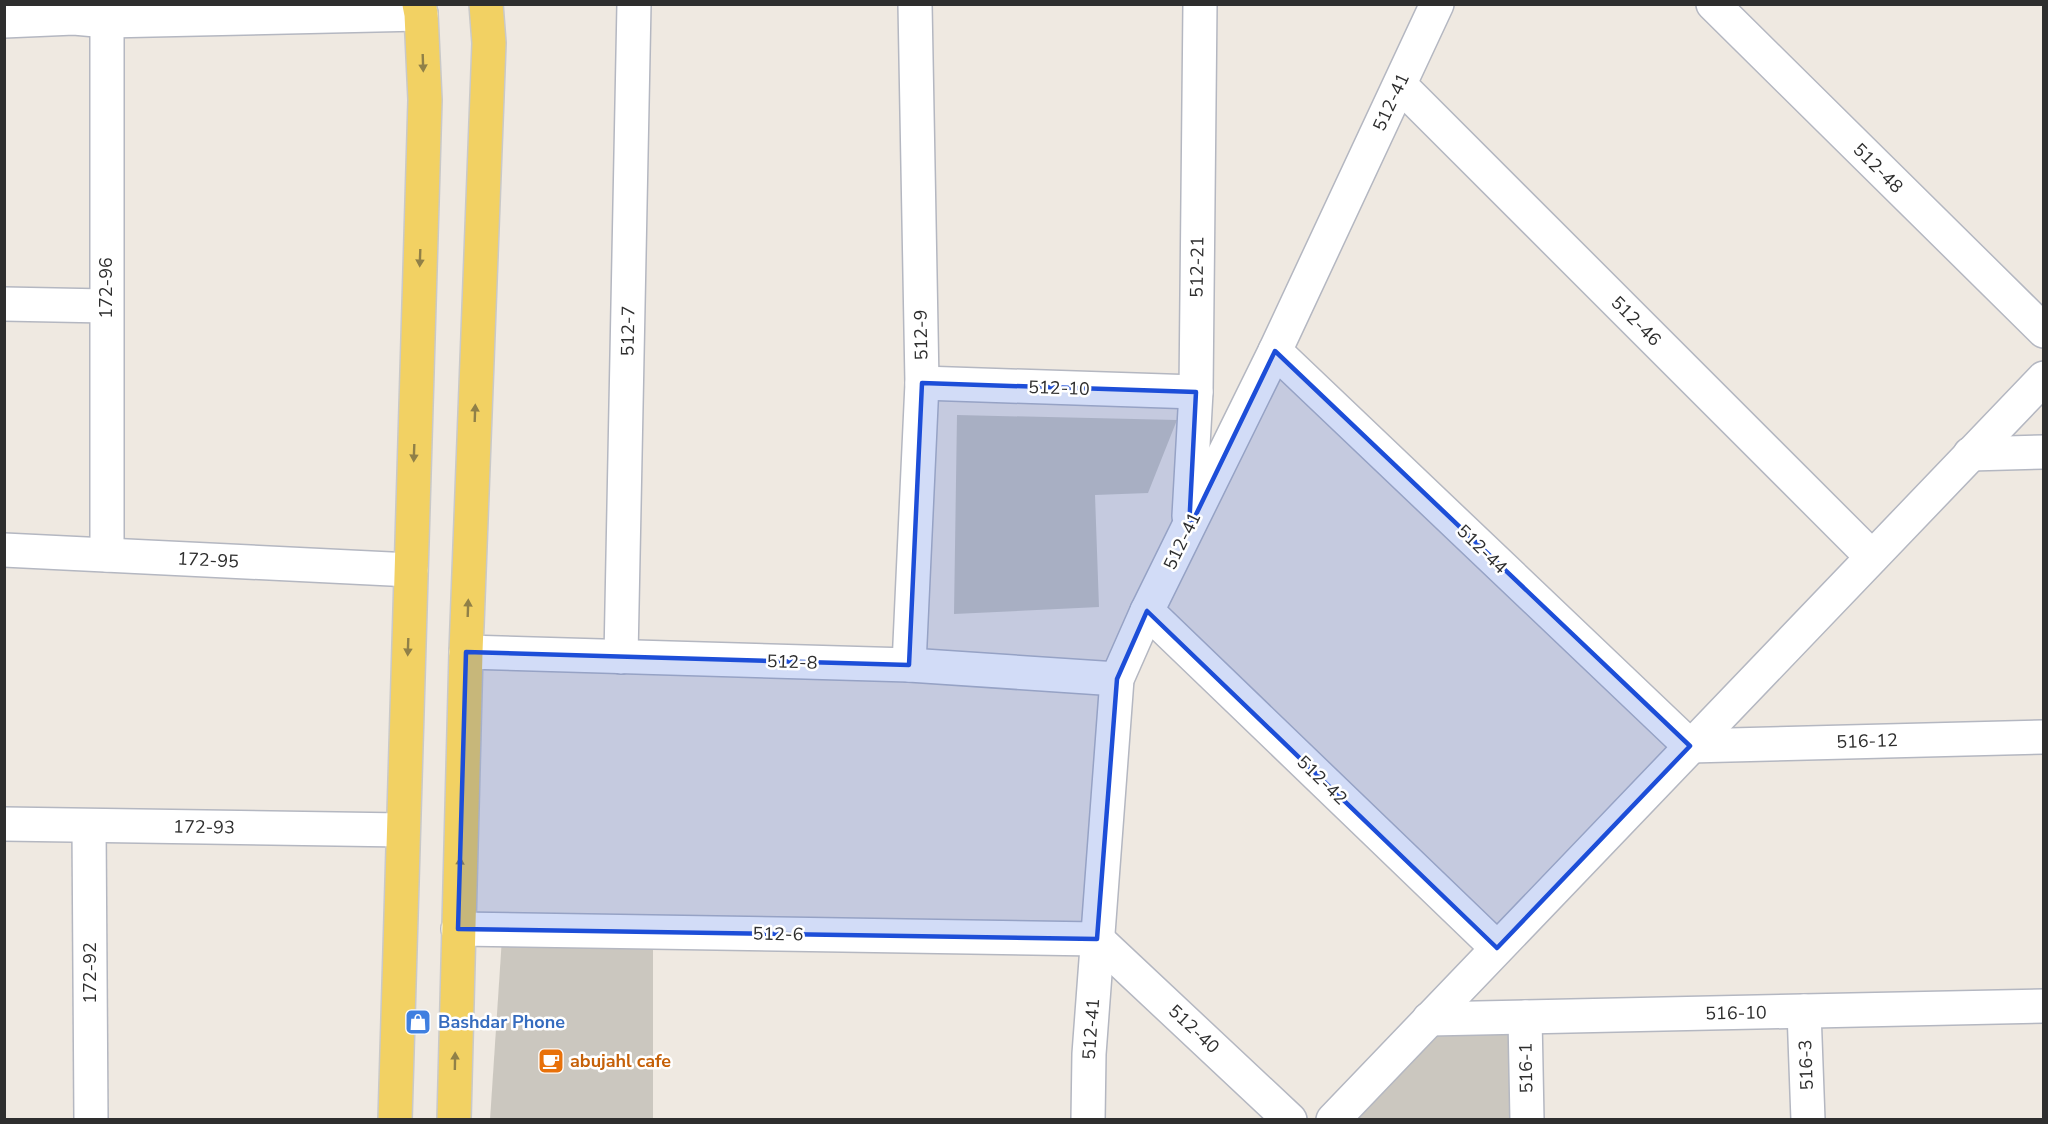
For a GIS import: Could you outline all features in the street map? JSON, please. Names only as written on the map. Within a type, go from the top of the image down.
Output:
[{"type":"main road","points":[[454,1119],[466,652],[489,44],[486,4]]},
{"type":"main road","points":[[395,1119],[425,100],[420,9]]},
{"type":"street","name":"512-7","points":[[621,657],[634,4]]},
{"type":"street","name":"512-9","points":[[909,665],[922,383],[915,4]]},
{"type":"street","name":"512-21","points":[[1188,529],[1196,392],[1200,4]]},
{"type":"street","name":"512-41","points":[[1088,1119],[1089,1054],[1117,679],[1147,611],[1275,351],[1437,4]]},
{"type":"street","name":"512-48","points":[[1713,4],[2043,331]]},
{"type":"street","points":[[4,21],[70,11],[107,21],[420,9]]},
{"type":"street","name":"172-96","points":[[107,21],[107,555]]},
{"type":"street","name":"512-46","points":[[1400,85],[1872,557]]},
{"type":"street","points":[[4,304],[106,306]]},
{"type":"street","name":"512-44","points":[[1275,351],[1690,746]]},
{"type":"street","points":[[1333,1119],[2043,378]]},
{"type":"street","name":"512-10","points":[[922,383],[1196,392]]},
{"type":"street","points":[[1970,454],[2043,452]]},
{"type":"street","name":"172-95","points":[[4,550],[411,570]]},
{"type":"street","name":"512-42","points":[[1147,611],[1497,948]]},
{"type":"street","name":"512-8","points":[[466,652],[909,665],[1117,679]]},
{"type":"street","name":"516-12","points":[[1690,746],[2043,736]]},
{"type":"street","name":"172-93","points":[[4,824],[403,830]]},
{"type":"street","name":"172-92","points":[[89,825],[91,1119]]},
{"type":"street","name":"512-6","points":[[458,928],[1097,939]]},
{"type":"street","name":"512-40","points":[[1097,939],[1290,1119]]},
{"type":"street","name":"516-10","points":[[1429,1020],[2043,1006]]},
{"type":"street","name":"516-3","points":[[1804,1011],[1808,1119]]},
{"type":"street","name":"516-1","points":[[1525,1017],[1527,1119]]},
{"type":"highlighted area","points":[[1275,351],[1690,746],[1497,948],[1147,611],[1117,679],[1097,939],[458,929],[466,652],[909,665],[922,383],[1196,392],[1189,529]]},
{"type":"building","points":[[957,415],[1177,420],[1148,493],[1095,495],[1099,607],[954,614]]},
{"type":"building","points":[[502,938],[653,940],[653,1120],[490,1120]]},
{"type":"building","points":[[1525,1017],[1525,1120],[1333,1120],[1429,1019]]},
{"type":"place","name":"Bashdar Phone","points":[[418,1022]]},
{"type":"place","name":"abujahl cafe","points":[[551,1061]]}]
